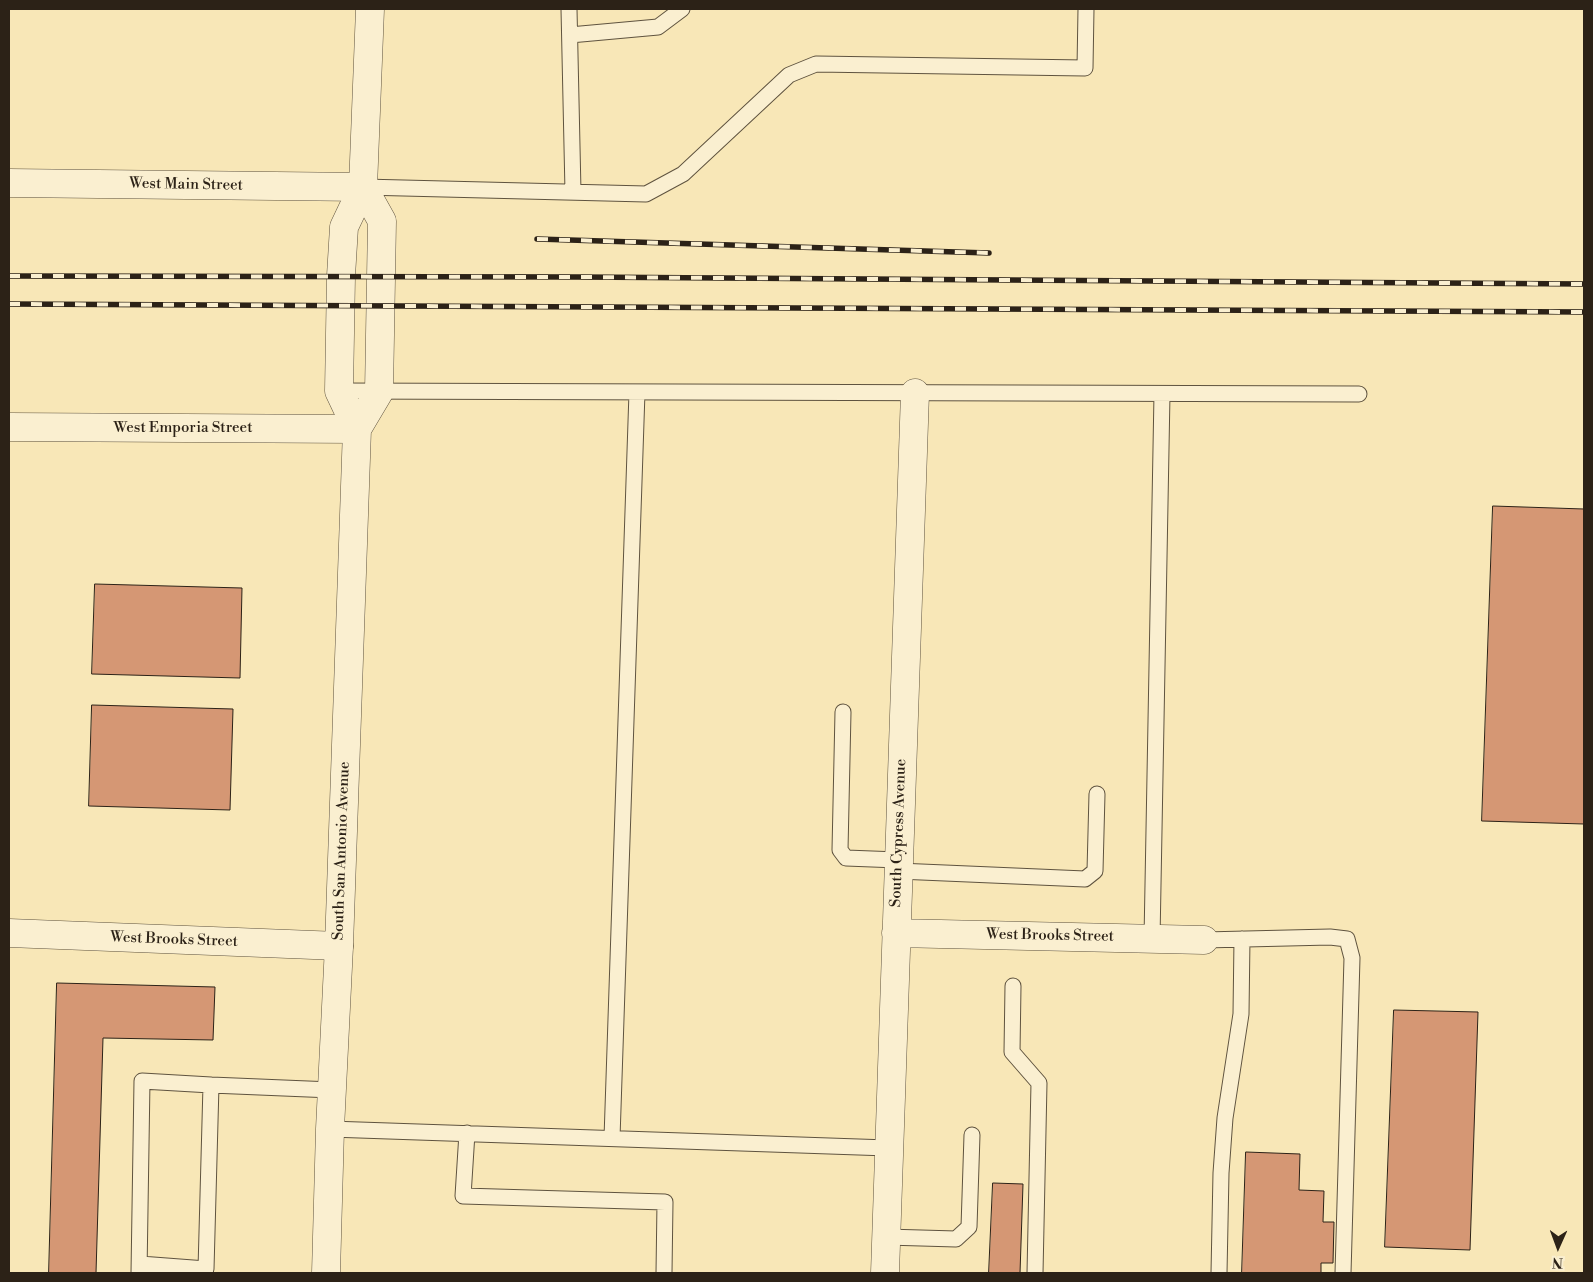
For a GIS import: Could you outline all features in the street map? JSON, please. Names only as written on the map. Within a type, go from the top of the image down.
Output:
[{"type":"street","name":"South San Antonio Avenue","points":[[326,1273],[356,429],[339,391],[344,227],[363,187],[370,9]]},
{"type":"street","name":"West Main Street","points":[[9,183],[363,187]]},
{"type":"street","points":[[363,187],[382,221],[379,392]]},
{"type":"street","name":"South San Antonio Avenue","points":[[356,429],[379,392]]},
{"type":"street","name":"South Cypress Avenue","points":[[885,1273],[915,393]]},
{"type":"street","name":"West Emporia Street","points":[[9,427],[356,429]]},
{"type":"street","name":"West Brooks Street","points":[[896,933],[1204,940]]},
{"type":"street","name":"West Brooks Street","points":[[9,934],[339,946]]},
{"type":"lane","points":[[569,9],[573,192]]},
{"type":"lane","points":[[570,35],[658,27],[682,9]]},
{"type":"lane","points":[[363,187],[646,194],[683,174],[789,75],[816,64],[1085,68],[1086,9]]},
{"type":"lane","points":[[339,391],[1359,394]]},
{"type":"lane","points":[[612,1138],[637,392]]},
{"type":"lane","points":[[1152,939],[1162,394]]},
{"type":"lane","points":[[843,712],[840,850],[846,858],[898,866],[1085,879],[1095,871],[1097,794]]},
{"type":"lane","points":[[1204,940],[1330,937],[1347,939],[1352,958],[1343,1273]]},
{"type":"lane","points":[[1219,1273],[1221,1173],[1225,1118],[1241,1014],[1242,939]]},
{"type":"lane","points":[[1013,986],[1012,1052],[1039,1083],[1035,1273]]},
{"type":"lane","points":[[211,1084],[206,1269],[140,1269],[142,1081],[211,1084],[332,1090]]},
{"type":"lane","points":[[330,1129],[888,1148]]},
{"type":"lane","points":[[467,1133],[463,1196],[665,1202],[664,1273]]},
{"type":"lane","points":[[886,1237],[956,1239],[969,1227],[972,1135]]},
{"type":"building","points":[[1493,506],[1584,509],[1584,824],[1482,821]]},
{"type":"building","points":[[95,584],[242,588],[240,678],[92,674]]},
{"type":"building","points":[[92,705],[233,709],[230,810],[89,806]]},
{"type":"building","points":[[57,983],[215,987],[213,1040],[103,1038],[96,1273],[49,1273]]},
{"type":"building","points":[[1394,1010],[1478,1012],[1470,1250],[1385,1247]]},
{"type":"building","points":[[1246,1152],[1300,1154],[1299,1190],[1324,1191],[1323,1222],[1334,1222],[1333,1263],[1321,1263],[1321,1273],[1242,1273]]},
{"type":"building","points":[[993,1183],[1023,1184],[1020,1273],[989,1273]]},
{"type":"railway","points":[[537,239],[989,253]]},
{"type":"railway","points":[[9,276],[578,277],[1584,284]]},
{"type":"railway","points":[[9,304],[1584,312]]}]
